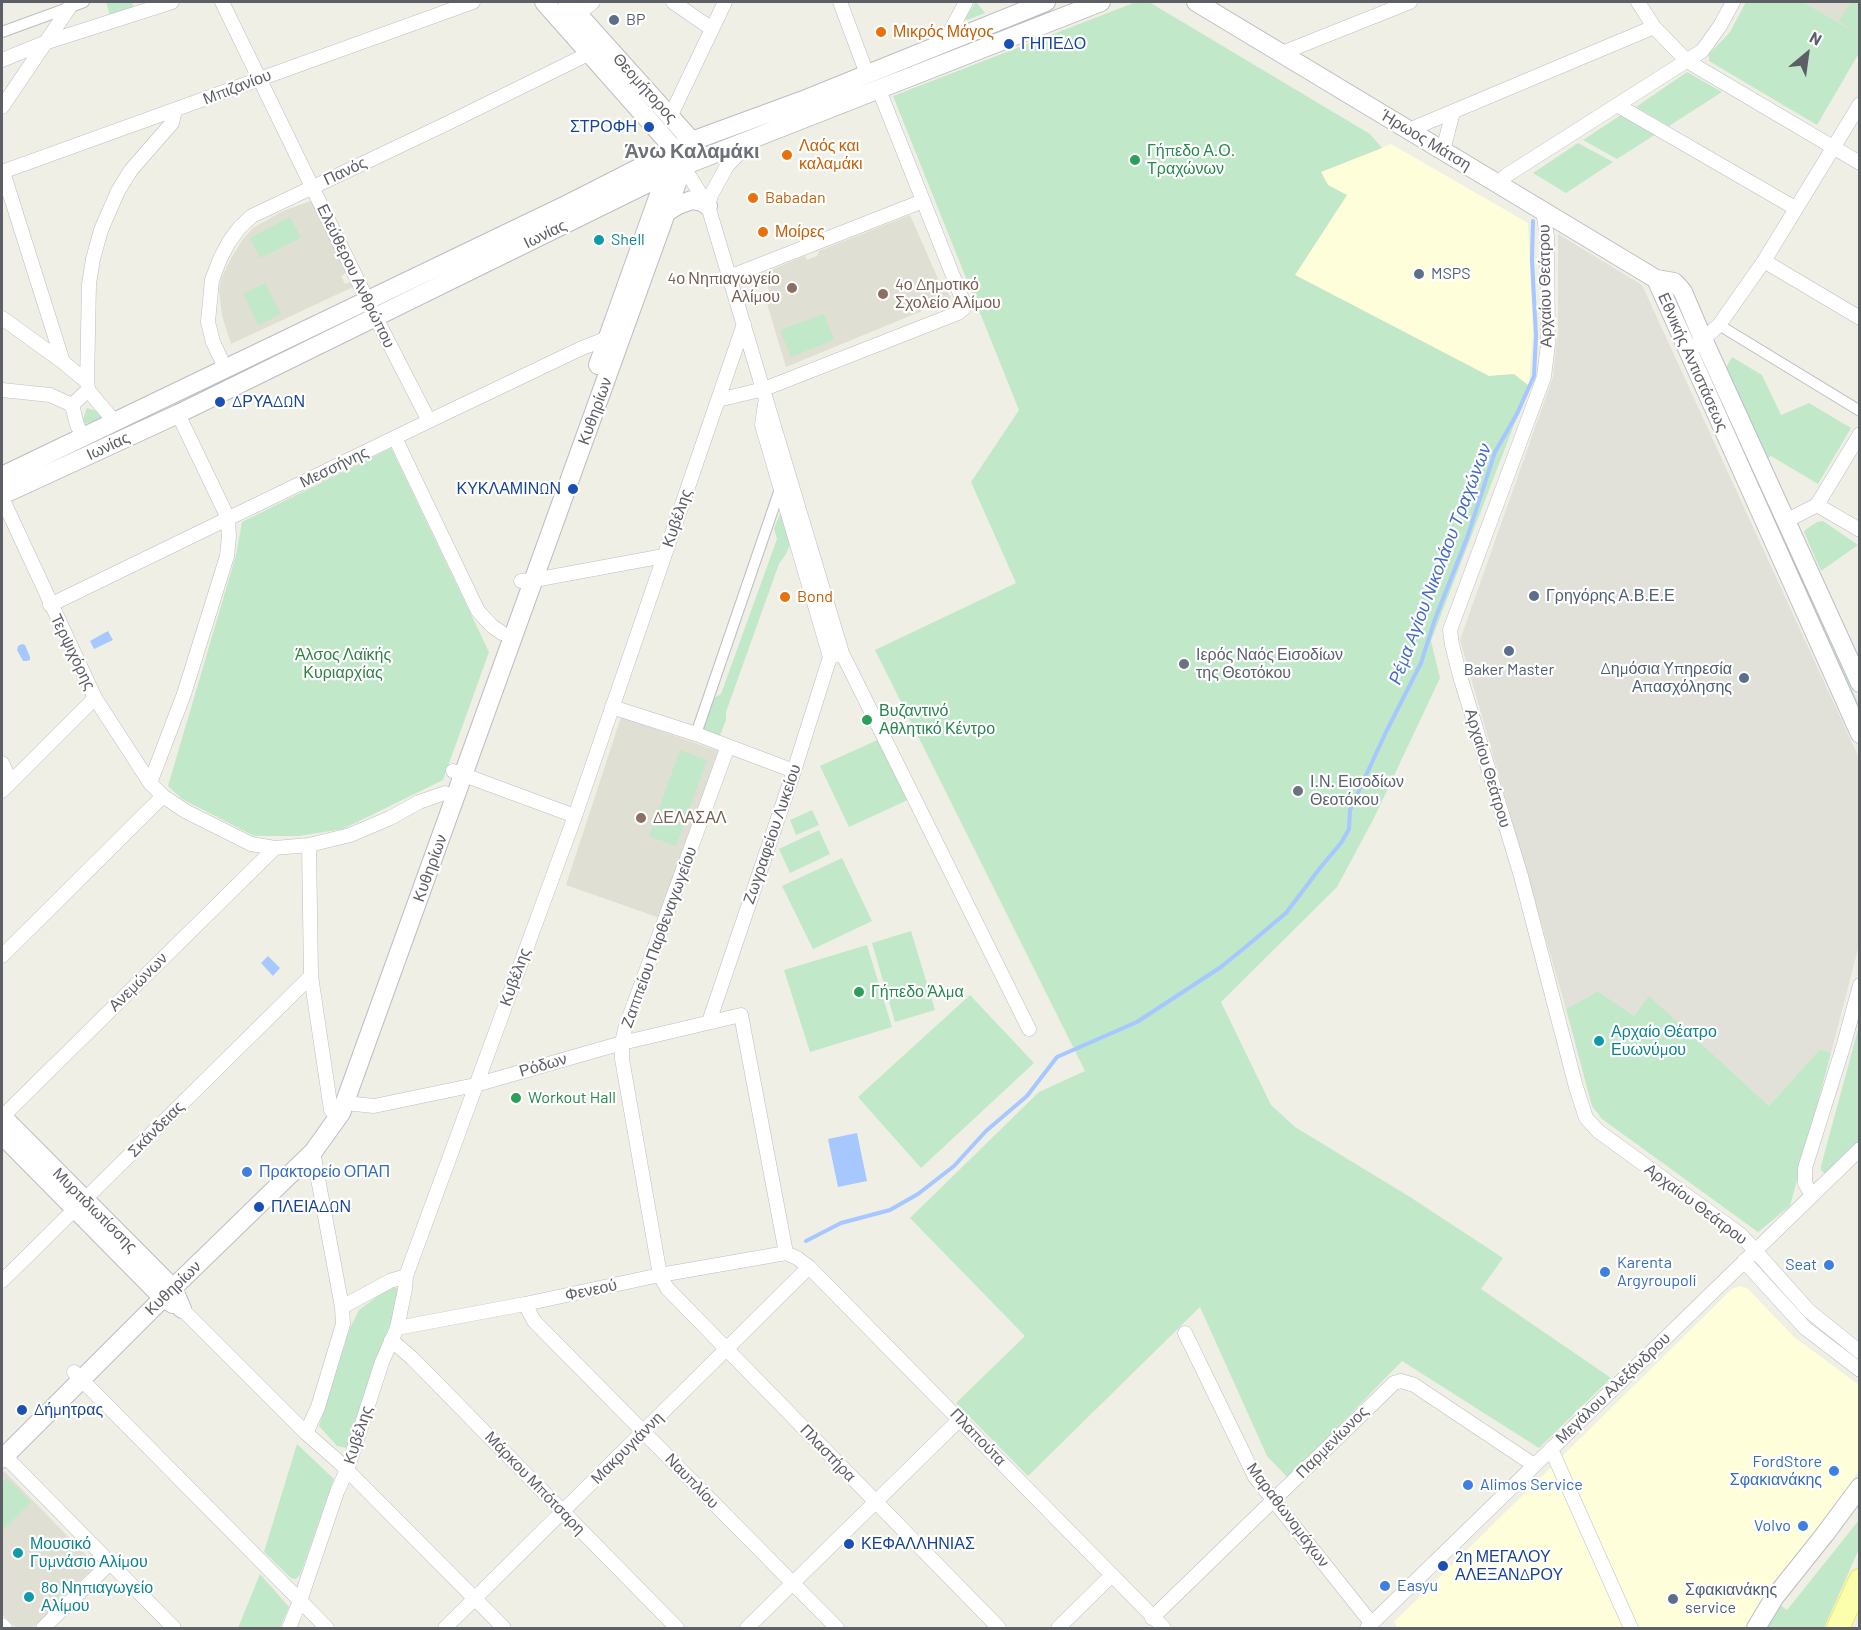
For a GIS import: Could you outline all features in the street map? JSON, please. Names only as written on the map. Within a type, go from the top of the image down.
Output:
[{"type":"main road","points":[[1838,1629],[1860,1580]]},
{"type":"street","points":[[2,32],[71,4],[84,2]]},
{"type":"street","points":[[2,60],[172,2]]},
{"type":"street","name":"Ελεύθερου Ανθρώπου","points":[[222,2],[375,316],[429,420]]},
{"type":"street","name":"Μπιζανίου","points":[[2,172],[472,2]]},
{"type":"street","name":"Θεομήτορος","points":[[544,2],[675,150],[683,166]]},
{"type":"street","points":[[572,8],[592,2]]},
{"type":"street","points":[[674,2],[712,29]]},
{"type":"street","points":[[670,117],[725,2]]},
{"type":"street","points":[[840,2],[867,74]]},
{"type":"street","points":[[944,43],[966,2]]},
{"type":"street","name":"Ιωνίας","points":[[2,476],[570,203],[692,141],[1046,2]]},
{"type":"street","name":"Ιωνίας","points":[[2,497],[178,414],[683,166],[1101,2]]},
{"type":"street","name":"Ήρωος Μάτση","points":[[1196,2],[1656,279]]},
{"type":"street","points":[[1282,53],[1410,2]]},
{"type":"street","points":[[1638,2],[1654,27],[1687,61],[1860,163]]},
{"type":"street","points":[[1498,183],[1507,175],[1702,51],[1720,26],[1733,2]]},
{"type":"street","points":[[2,107],[71,4]]},
{"type":"street","name":"Θεομήτορος","points":[[572,8],[692,141]]},
{"type":"street","points":[[1409,130],[1654,27]]},
{"type":"street","name":"Πανός","points":[[225,368],[213,342],[208,322],[212,280],[220,259],[240,226],[252,216],[590,53]]},
{"type":"street","points":[[717,400],[765,394],[958,313],[964,308],[879,90]]},
{"type":"street","points":[[1688,353],[1719,325],[1764,261],[1860,104]]},
{"type":"street","points":[[1617,105],[1795,208]]},
{"type":"street","points":[[72,405],[88,386],[89,284],[101,230],[118,191],[131,171],[172,123],[175,110]]},
{"type":"street","points":[[1443,150],[1453,112]]},
{"type":"street","points":[[708,206],[711,195],[727,166],[744,147],[754,140]]},
{"type":"street","points":[[692,141],[683,166],[708,206],[791,479],[836,655]]},
{"type":"street","name":"Θεομήτορος","points":[[667,174],[675,150]]},
{"type":"street","name":"Κυθηρίων","points":[[2,1453],[164,1290],[315,1134],[338,1107],[659,215],[683,166]]},
{"type":"street","points":[[2,172],[63,362]]},
{"type":"street","name":"Κυθηρίων","points":[[659,215],[667,174]]},
{"type":"street","points":[[617,199],[636,202],[659,215],[692,200],[708,206]]},
{"type":"street","points":[[729,277],[923,201]]},
{"type":"street","name":"Αρχαίου Θεάτρου","points":[[1543,211],[1547,236],[1548,344],[1544,377],[1450,630],[1452,645],[1521,876],[1586,1118],[1598,1131],[1741,1235],[1809,1311],[1860,1352]]},
{"type":"street","points":[[1764,261],[1860,318]]},
{"type":"street","name":"Εθνικής Αντιστάσεως","points":[[1656,279],[1674,282],[1683,292],[1860,683]]},
{"type":"street","name":"Εθνικής Αντιστάσεως","points":[[1656,279],[1860,734]]},
{"type":"street","points":[[2,318],[63,362],[88,386],[114,421]]},
{"type":"street","name":"Κυβέλης","points":[[288,1629],[300,1601],[337,1492],[348,1470],[394,1334],[406,1276],[575,816],[744,324]]},
{"type":"street","points":[[1719,325],[1860,411]]},
{"type":"street","name":"Μεσσήνης","points":[[50,605],[582,348],[614,341]]},
{"type":"street","points":[[2,390],[50,395],[72,405]]},
{"type":"street","points":[[765,394],[762,425],[780,489],[836,655],[1029,1029]]},
{"type":"street","points":[[72,405],[77,425],[83,436]]},
{"type":"street","points":[[150,783],[184,694],[227,556],[229,536],[228,518],[178,414]]},
{"type":"street","points":[[1786,521],[1817,505],[1860,434]]},
{"type":"street","points":[[395,438],[478,611],[502,633]]},
{"type":"street","points":[[696,734],[780,489],[791,479]]},
{"type":"street","name":"Τερψιχόρης","points":[[2,497],[95,698],[150,783],[163,796],[185,811],[251,844],[275,848],[309,845],[350,835],[390,818],[419,802],[445,793]]},
{"type":"street","points":[[1817,505],[1860,530]]},
{"type":"street","points":[[527,580],[664,556]]},
{"type":"street","name":"Κυθηρίων","points":[[164,1290],[313,1152],[337,1120],[338,1107],[445,793],[458,773],[502,633],[527,580]]},
{"type":"street","name":"Ζωγραφείου Λυκείου","points":[[709,1022],[836,655]]},
{"type":"street","points":[[6,786],[95,698]]},
{"type":"street","points":[[612,707],[696,734],[794,771]]},
{"type":"street","name":"Ζαππείου Παρθεναγωγείου","points":[[660,1275],[622,1059],[622,1042],[728,746]]},
{"type":"street","points":[[2,763],[6,786]]},
{"type":"street","points":[[458,773],[575,816]]},
{"type":"street","points":[[2,956],[163,796]]},
{"type":"street","points":[[309,845],[311,976],[338,1107]]},
{"type":"street","name":"Ανεμώνων","points":[[2,1116],[275,848]]},
{"type":"street","name":"Σκάνδειας","points":[[2,1281],[311,976]]},
{"type":"street","points":[[1812,1196],[1805,1183],[1806,1168],[1860,985]]},
{"type":"street","name":"Ρόδων","points":[[338,1107],[374,1106],[476,1085],[622,1042],[741,1015],[786,1253]]},
{"type":"street","name":"Μυρτιδιωτίσσης","points":[[2,1116],[80,1205],[306,1433],[348,1470],[504,1629]]},
{"type":"street","name":"Μυρτιδιωτίσσης","points":[[2,1135],[80,1205]]},
{"type":"street","name":"Μεγάλου Αλεξάνδρου","points":[[1375,1625],[1534,1465],[1860,1149]]},
{"type":"street","points":[[306,1433],[318,1407],[343,1324],[342,1307],[313,1152]]},
{"type":"street","name":"Πλαπούτα","points":[[786,1253],[809,1267],[1164,1629]]},
{"type":"street","name":"Φενεού","points":[[394,1334],[660,1275],[786,1253]]},
{"type":"street","points":[[1744,1262],[1805,1328],[1860,1370]]},
{"type":"street","name":"Μακρυγιάννη","points":[[445,1629],[809,1267]]},
{"type":"street","name":"Πλαστήρα","points":[[660,1275],[668,1288],[999,1629]]},
{"type":"street","points":[[342,1307],[390,1281],[406,1276]]},
{"type":"street","name":"Ναυπλίου","points":[[525,1304],[534,1321],[837,1629]]},
{"type":"street","name":"Μαραθωνομάχων","points":[[1185,1333],[1255,1477],[1375,1625]]},
{"type":"street","name":"Μάρκου Μπότσαρη","points":[[394,1334],[412,1358],[677,1629]]},
{"type":"street","points":[[78,1376],[327,1629]]},
{"type":"street","name":"Παρμενίωνος","points":[[1152,1618],[1389,1386],[1401,1381],[1414,1385],[1534,1465]]},
{"type":"street","points":[[747,1629],[960,1419]]},
{"type":"street","points":[[1551,1449],[1631,1629]]},
{"type":"street","points":[[2,1453],[174,1629]]},
{"type":"street","points":[[1756,1629],[1769,1605],[1860,1487]]},
{"type":"street","points":[[43,1629],[110,1563]]},
{"type":"street","points":[[1058,1629],[1112,1575]]},
{"type":"shaded area","points":[[1803,2],[1859,2],[1859,35]]},
{"type":"shaded area","points":[[1391,144],[1528,223],[1533,332],[1529,386],[1514,374],[1489,376],[1295,275],[1346,196],[1328,185],[1321,172]]},
{"type":"shaded area","points":[[311,201],[348,272],[341,276],[345,284],[350,282],[353,287],[231,344],[222,316],[219,291],[221,279],[230,260],[253,228],[283,211]]},
{"type":"shaded area","name":"4ο Δημοτικό Σχολείο Αλίμου","points":[[910,215],[942,288],[946,287],[951,299],[786,367],[765,297],[770,293],[766,281],[761,282],[759,275],[805,256],[807,260],[817,256],[819,251]]},
{"type":"shaded area","points":[[1558,234],[1642,285],[1859,758],[1859,945],[1831,1053],[1820,1049],[1769,1106],[1649,997],[1634,1016],[1598,991],[1566,1009],[1460,640],[1553,377],[1558,330]]},
{"type":"shaded area","name":"ΔΕΛΑΣΑΛ","points":[[621,717],[718,751],[660,918],[566,885]]},
{"type":"shaded area","points":[[1740,1286],[1748,1289],[1794,1337],[1859,1385],[1859,1469],[1845,1496],[1749,1628],[1398,1628],[1394,1622],[1732,1289]]},
{"type":"shaded area","points":[[4,1471],[96,1565],[32,1628],[16,1628],[2,1614],[2,1473]]},
{"type":"green space","points":[[106,2],[132,2],[134,9],[110,16]]},
{"type":"green space","points":[[976,2],[985,13],[967,20],[965,18]]},
{"type":"green space","points":[[1136,2],[1149,2],[1370,134],[1382,148],[1321,172],[1328,185],[1347,195],[1295,275],[1489,376],[1514,374],[1529,386],[1431,641],[1440,678],[1374,818],[1337,887],[1221,1002],[1271,1105],[1295,1127],[1410,1197],[1503,1258],[1481,1289],[1611,1378],[1539,1448],[1402,1361],[1288,1478],[1267,1456],[1200,1307],[1028,1476],[956,1403],[1025,1336],[910,1218],[1039,1092],[1085,1071],[875,650],[1016,583],[971,482],[1019,410],[893,96]]},
{"type":"green space","points":[[1746,2],[1803,2],[1858,34],[1839,21],[1851,2],[1859,2],[1859,53],[1817,125],[1709,61],[1709,54],[1730,32]]},
{"type":"green space","points":[[1687,72],[1722,92],[1669,126],[1636,107]]},
{"type":"green space","points":[[1621,115],[1656,134],[1617,159],[1583,140]]},
{"type":"green space","points":[[1578,143],[1613,162],[1566,193],[1533,173]]},
{"type":"green space","points":[[290,217],[301,238],[260,258],[250,238]]},
{"type":"green space","points":[[265,283],[281,314],[258,325],[243,294]]},
{"type":"green space","points":[[824,314],[834,340],[791,357],[780,330]]},
{"type":"green space","points":[[1700,357],[1859,705],[1859,715]]},
{"type":"green space","points":[[1732,357],[1762,375],[1781,415],[1809,403],[1851,428],[1818,484],[1771,456],[1767,459],[1725,369]]},
{"type":"green space","points":[[87,408],[97,411],[103,418],[85,424],[83,419]]},
{"type":"green space","name":"Άλσος Λαϊκής Κυριαρχίας","points":[[391,448],[489,652],[443,780],[343,829],[299,836],[254,836],[182,799],[168,786],[236,555],[242,522]]},
{"type":"green space","points":[[784,505],[795,532],[779,564],[726,712],[726,720],[719,738],[702,731],[714,698],[721,694],[777,539],[774,528]]},
{"type":"green space","points":[[1823,521],[1858,545],[1821,571],[1804,532],[1817,522]]},
{"type":"green space","points":[[884,737],[912,798],[849,827],[820,766]]},
{"type":"green space","points":[[680,750],[707,760],[676,846],[649,836]]},
{"type":"green space","points":[[812,810],[819,825],[796,835],[790,820]]},
{"type":"green space","points":[[819,830],[830,854],[790,873],[779,849]]},
{"type":"green space","points":[[842,858],[872,921],[813,949],[782,886]]},
{"type":"green space","points":[[911,931],[935,1010],[895,1022],[872,943]]},
{"type":"green space","points":[[867,945],[892,1027],[810,1052],[784,970]]},
{"type":"green space","points":[[1598,991],[1634,1016],[1649,996],[1769,1106],[1820,1049],[1831,1053],[1790,1206],[1758,1232],[1602,1119],[1592,1106],[1566,1009]]},
{"type":"green space","points":[[970,995],[1034,1063],[921,1168],[858,1097]]},
{"type":"green space","points":[[1859,1026],[1859,1141],[1826,1175],[1821,1170],[1821,1166]]},
{"type":"green space","points":[[390,1287],[401,1289],[402,1295],[384,1339],[351,1444],[346,1448],[337,1446],[319,1426],[350,1328],[359,1310]]},
{"type":"green space","points":[[297,1444],[334,1479],[300,1575],[296,1579],[291,1578],[264,1552]]},
{"type":"green space","points":[[7,1478],[31,1502],[2,1531],[2,1483]]},
{"type":"green space","points":[[1859,1520],[1859,1549],[1824,1628],[1760,1628],[1776,1602],[1787,1610]]},
{"type":"green space","points":[[260,1574],[289,1607],[280,1628],[238,1628]]},
{"type":"water","points":[[108,631],[113,640],[94,649],[90,641]]},
{"type":"water","points":[[22,644],[25,645],[30,660],[23,661],[17,650]]},
{"type":"water","points":[[268,956],[280,968],[273,976],[261,963]]},
{"type":"water","points":[[857,1133],[867,1181],[838,1187],[828,1139]]},
{"type":"waterway","name":"Ρέμα Αγίου Νικολάου Τραχώνων","points":[[806,1241],[841,1223],[890,1210],[918,1194],[954,1166],[986,1131],[1027,1096],[1057,1057],[1137,1022],[1221,967],[1254,940],[1286,913],[1341,843],[1349,829],[1350,810],[1421,663],[1435,619],[1467,538],[1495,452],[1517,414],[1534,376],[1536,336],[1532,260],[1533,221]]},
{"type":"place","name":"BP","points":[[614,20]]},
{"type":"place","name":"Μικρός Μάγος","points":[[881,32]]},
{"type":"place","name":"ΓΗΠΕΔΟ","points":[[1009,44]]},
{"type":"place","name":"ΣΤΡΟΦΗ","points":[[649,127]]},
{"type":"place","name":"Λαός και καλαμάκι","points":[[787,155]]},
{"type":"place","name":"Γήπεδο Α.Ο. Τραχώνων","points":[[1135,160]]},
{"type":"place","name":"Babadan","points":[[753,198]]},
{"type":"place","name":"Μοίρες","points":[[763,232]]},
{"type":"place","name":"Shell","points":[[599,240]]},
{"type":"place","name":"MSPS","points":[[1419,274]]},
{"type":"place","name":"4ο Νηπιαγωγείο Αλίμου","points":[[792,288]]},
{"type":"place","name":"4ο Δημοτικό Σχολείο Αλίμου","points":[[883,294]]},
{"type":"place","name":"ΔΡΥΑΔΩΝ","points":[[220,402]]},
{"type":"place","name":"ΚΥΚΛΑΜΙΝΩΝ","points":[[573,489]]},
{"type":"place","name":"Γρηγόρης Α.Β.Ε.Ε","points":[[1534,596]]},
{"type":"place","name":"Bond","points":[[785,597]]},
{"type":"place","name":"Baker Master","points":[[1509,651]]},
{"type":"place","name":"Ιερός Ναός Εισοδίων της Θεοτόκου","points":[[1184,664]]},
{"type":"place","name":"Δημόσια Υπηρεσία Απασχόλησης","points":[[1744,678]]},
{"type":"place","name":"Βυζαντινό Αθλητικό Κέντρο","points":[[867,720]]},
{"type":"place","name":"Ι.Ν. Εισοδίων Θεοτόκου","points":[[1298,791]]},
{"type":"place","name":"ΔΕΛΑΣΑΛ","points":[[641,818]]},
{"type":"place","name":"Γήπεδο Άλμα","points":[[859,992]]},
{"type":"place","name":"Αρχαίο Θέατρο Ευωνύμου","points":[[1599,1041]]},
{"type":"place","name":"Workout Hall","points":[[516,1098]]},
{"type":"place","name":"Πρακτορείο ΟΠΑΠ","points":[[247,1172]]},
{"type":"place","name":"ΠΛΕΙΑΔΩΝ","points":[[259,1207]]},
{"type":"place","name":"Seat","points":[[1829,1265]]},
{"type":"place","name":"Karenta Argyroupoli","points":[[1605,1272]]},
{"type":"place","name":"Δήμητρας","points":[[22,1410]]},
{"type":"place","name":"FordStore Σφακιανάκης","points":[[1834,1471]]},
{"type":"place","name":"Alimos Service","points":[[1468,1485]]},
{"type":"place","name":"Volvo","points":[[1803,1526]]},
{"type":"place","name":"ΚΕΦΑΛΛΗΝΙΑΣ","points":[[849,1544]]},
{"type":"place","name":"Μουσικό Γυμνάσιο Αλίμου","points":[[18,1553]]},
{"type":"place","name":"2η ΜΕΓΑΛΟΥ ΑΛΕΞΑΝΔΡΟΥ","points":[[1443,1566]]},
{"type":"place","name":"Easyu","points":[[1385,1586]]},
{"type":"place","name":"8ο Νηπιαγωγείο Αλίμου","points":[[29,1597]]},
{"type":"place","name":"Σφακιανάκης service","points":[[1673,1599]]},
{"type":"district","name":"Άνω Καλαμάκι","points":[[692,151]]}]
